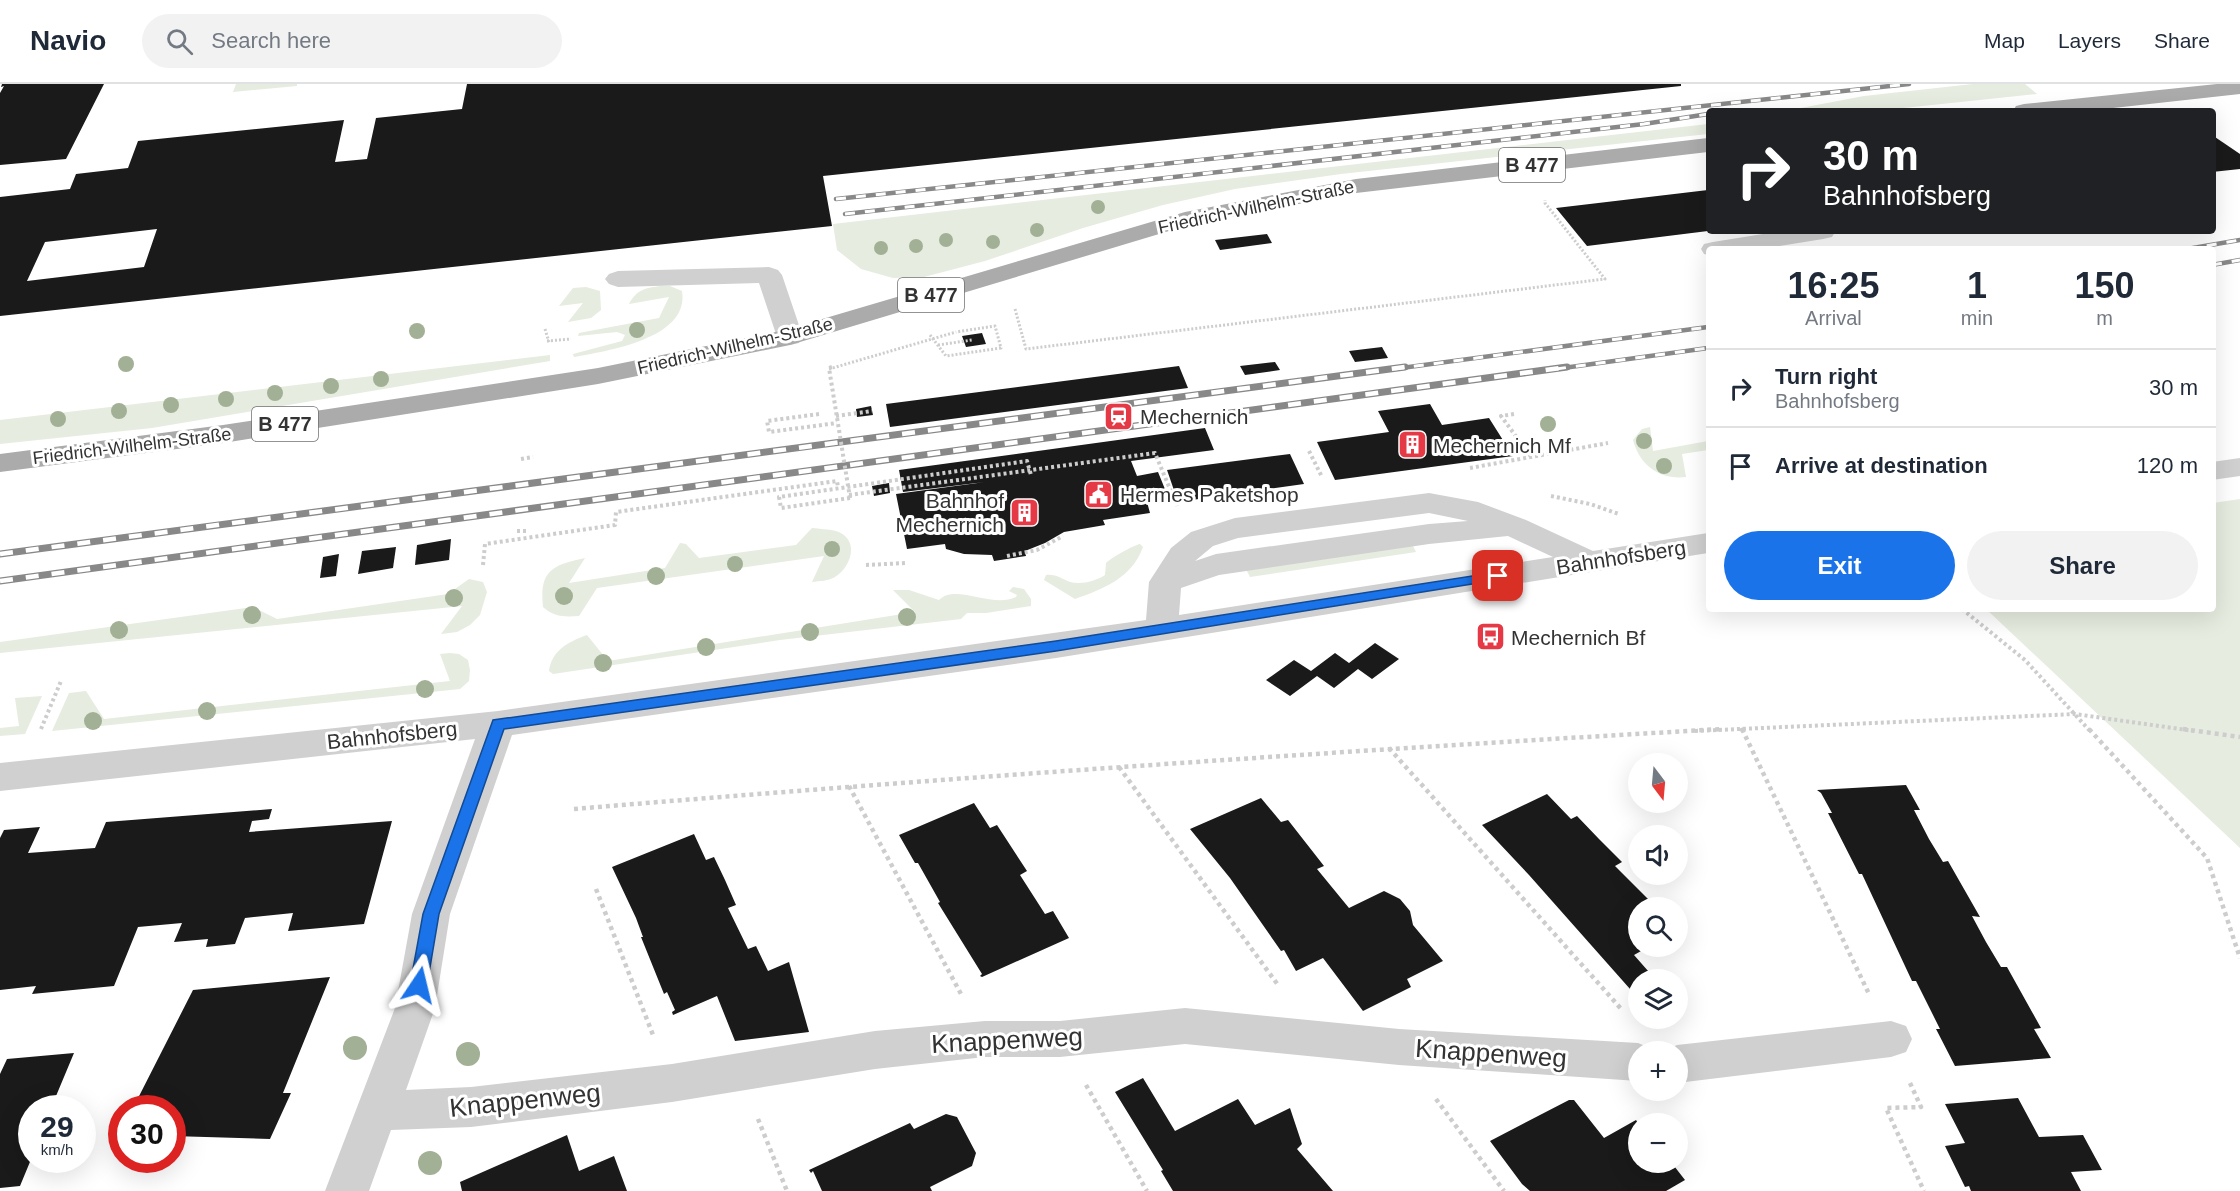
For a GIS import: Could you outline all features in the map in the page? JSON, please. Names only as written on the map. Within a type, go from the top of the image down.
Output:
[{"type":"main road","points":[[2052,108],[2240,88]]},
{"type":"main road","name":"Friedrich-Wilhelm-Straße","points":[[0,463],[223,434],[579,379],[790,337],[1185,219],[1356,186],[1706,145]]},
{"type":"street","points":[[1746,246],[1812,234]]},
{"type":"street","points":[[618,279],[769,275],[790,337]]},
{"type":"street","points":[[2216,470],[2240,467]]},
{"type":"street","points":[[1162,628],[1165,582],[1216,565],[1429,534],[1515,527],[1589,561]]},
{"type":"street","name":"Bahnhofsberg","points":[[0,777],[498,724],[1056,646],[1706,543]]},
{"type":"street","points":[[347,1191],[415,1008],[431,914],[498,724]]},
{"type":"street","name":"Knappenweg","points":[[378,1111],[471,1107],[672,1083],[875,1050],[985,1039],[1060,1039],[1185,1026],[1399,1047],[1628,1061]]},
{"type":"street","points":[[1688,1063],[1891,1040]]},
{"type":"path","points":[[1013,300],[1026,349],[1605,279],[1545,203],[1545,197]]},
{"type":"path","points":[[972,340],[938,345],[946,356],[1001,348],[995,326],[956,332],[829,368],[837,423],[849,495],[850,498],[781,508],[778,497],[838,487],[905,478],[1027,461],[1031,475]]},
{"type":"path","points":[[545,329],[547,341]]},
{"type":"path","points":[[943,337],[948,344],[964,341]]},
{"type":"path","points":[[836,416],[872,411]]},
{"type":"path","points":[[819,414],[767,421],[769,432],[837,423]]},
{"type":"path","points":[[1514,414],[1501,416],[1532,458]]},
{"type":"path","points":[[1464,469],[1608,443]]},
{"type":"path","points":[[1310,451],[1323,480]]},
{"type":"path","points":[[849,495],[1155,453],[1180,512]]},
{"type":"path","points":[[521,459],[533,457]]},
{"type":"path","points":[[905,478],[907,486]]},
{"type":"path","points":[[483,565],[485,544],[615,525],[616,512],[837,481],[838,487]]},
{"type":"path","points":[[517,531],[526,531]]},
{"type":"path","points":[[1007,556],[1036,550],[1063,536]]},
{"type":"path","points":[[866,565],[906,563]]},
{"type":"path","points":[[1966,612],[2025,660],[2207,858],[2240,958]]},
{"type":"path","points":[[40,731],[61,681]]},
{"type":"path","points":[[574,809],[849,786],[1389,748],[1741,728],[2075,714],[2240,737]]},
{"type":"path","points":[[1741,728],[1921,1107],[1886,1108],[1924,1191]]},
{"type":"path","points":[[1389,748],[1627,1016]]},
{"type":"path","points":[[1119,767],[1315,1037]]},
{"type":"path","points":[[849,786],[985,1039]]},
{"type":"path","points":[[596,889],[672,1083]]},
{"type":"path","points":[[1060,1039],[1147,1191]]},
{"type":"path","points":[[1399,1047],[1504,1191]]},
{"type":"path","points":[[740,1073],[787,1191]]},
{"type":"shaded area","points":[[236,84],[297,84],[297,86],[233,92]]},
{"type":"shaded area","points":[[1973,84],[2025,84],[2037,94],[1904,108],[1801,108],[1864,96]]},
{"type":"shaded area","points":[[1706,124],[1706,134],[1341,174],[1235,189],[1163,205],[1083,228],[985,261],[924,277],[893,278],[861,269],[837,250],[833,224]]},
{"type":"shaded area","points":[[670,286],[682,291],[681,307],[673,321],[643,340],[606,351],[574,357],[573,354],[622,341],[625,335],[617,332],[578,336],[579,333],[659,318],[669,297],[629,304],[642,290]]},
{"type":"shaded area","points":[[586,287],[600,291],[601,310],[591,318],[568,322],[583,303],[559,306],[573,288]]},
{"type":"shaded area","points":[[550,355],[550,361],[152,428],[0,444],[0,420]]},
{"type":"shaded area","points":[[1650,427],[1653,451],[1706,441],[1706,450],[1682,454],[1686,477],[1668,476],[1646,464],[1636,449],[1633,440],[1642,429]]},
{"type":"shaded area","points":[[2240,499],[2240,848],[1989,612],[2216,612],[2216,503]]},
{"type":"shaded area","points":[[812,528],[836,531],[844,535],[851,546],[846,566],[833,578],[824,581],[812,582],[824,556],[597,588],[579,616],[560,616],[543,607],[543,585],[546,577],[550,571],[564,563],[585,558],[569,583],[665,568],[680,543],[686,544],[699,558],[796,545]]},
{"type":"shaded area","points":[[1140,544],[1143,547],[1132,567],[1115,581],[1086,595],[1075,599],[1044,580],[1046,575],[1074,583],[1097,579],[1105,575],[1106,563]]},
{"type":"shaded area","points":[[1412,544],[1416,552],[1250,577],[1246,569]]},
{"type":"shaded area","points":[[469,579],[483,582],[487,592],[480,615],[470,625],[457,632],[441,634],[462,606],[0,653],[0,642],[253,607],[277,619],[448,594]]},
{"type":"shaded area","points":[[1013,587],[1024,589],[1031,599],[1031,606],[986,613],[967,613],[961,619],[780,640],[553,674],[549,671],[557,652],[587,635],[608,661],[915,612],[893,590],[909,590],[939,600],[946,595],[955,594],[1006,600],[1016,597],[1017,595],[1009,591]]},
{"type":"shaded area","points":[[440,654],[459,654],[468,660],[469,681],[460,689],[52,731],[69,693],[86,691],[104,719],[450,681]]},
{"type":"shaded area","points":[[42,696],[25,734],[0,736],[0,728],[19,726],[15,698]]},
{"type":"building","points":[[2,84],[104,84],[66,159],[0,165],[0,93],[4,86],[1,87]]},
{"type":"building","points":[[467,84],[1681,84],[1681,86],[823,176],[832,226],[0,316],[0,197],[70,189],[76,174],[128,168],[138,141],[344,120],[335,162],[367,159],[376,118],[462,109]],"holes":[[[157,229],[144,267],[27,281],[45,242]]]},
{"type":"building","points":[[2216,138],[2240,154],[2240,169],[2216,172]]},
{"type":"building","points":[[1706,190],[1706,231],[1587,246],[1556,208]]},
{"type":"building","points":[[1267,234],[1272,243],[1220,250],[1215,240]]},
{"type":"building","points":[[982,333],[986,344],[966,347],[962,336]]},
{"type":"building","points":[[1382,347],[1388,358],[1355,362],[1349,351]]},
{"type":"building","points":[[1275,362],[1280,370],[1245,375],[1240,366]]},
{"type":"building","points":[[1179,366],[1188,388],[890,427],[886,404]]},
{"type":"building","name":"Mechernich Mf","points":[[1430,404],[1442,425],[1489,418],[1513,456],[1335,480],[1317,442],[1389,432],[1378,411]]},
{"type":"building","points":[[871,406],[873,415],[857,417],[856,409]]},
{"type":"building","name":"Bahnhof Mechernich","points":[[1205,428],[1214,450],[1131,461],[1137,476],[1158,472],[1169,499],[1147,502],[1150,513],[1103,520],[1105,525],[1064,532],[1025,551],[1026,556],[994,561],[992,555],[964,554],[946,549],[945,544],[907,549],[896,494],[985,482],[903,492],[899,470]]},
{"type":"building","points":[[1290,454],[1304,484],[1178,502],[1167,470]]},
{"type":"building","points":[[889,483],[890,493],[874,496],[872,486]]},
{"type":"building","points":[[451,539],[449,560],[415,565],[417,545]]},
{"type":"building","points":[[396,547],[393,568],[358,574],[362,551]]},
{"type":"building","points":[[339,554],[336,576],[320,578],[323,557]]},
{"type":"building","points":[[1375,643],[1399,659],[1372,679],[1358,669],[1334,688],[1317,676],[1290,696],[1266,680],[1294,660],[1311,671],[1335,653],[1349,663]]},
{"type":"building","points":[[1906,785],[1920,810],[1914,810],[1929,839],[1943,862],[1948,861],[1980,917],[1972,916],[1986,942],[2001,967],[2007,967],[2041,1028],[2034,1029],[2051,1058],[1955,1066],[1936,1029],[1940,1029],[1916,981],[1912,981],[1862,874],[1859,874],[1828,813],[1832,813],[1817,790]]},
{"type":"building","points":[[1547,794],[1571,819],[1577,816],[1622,862],[1615,866],[1628,879],[1628,885],[1634,885],[1646,897],[1628,897],[1628,957],[1636,957],[1646,969],[1628,969],[1628,987],[1482,825]]},
{"type":"building","points":[[1261,798],[1281,822],[1288,820],[1324,866],[1317,869],[1349,908],[1384,891],[1400,899],[1410,911],[1413,925],[1443,961],[1407,979],[1411,987],[1363,1011],[1323,958],[1296,971],[1284,950],[1281,951],[1230,878],[1190,829]]},
{"type":"building","points":[[974,803],[990,828],[997,825],[1027,871],[1020,875],[1045,914],[1053,911],[1069,938],[982,977],[938,903],[940,902],[918,863],[915,863],[899,835]]},
{"type":"building","points":[[272,809],[269,819],[252,821],[249,832],[392,821],[364,924],[288,931],[293,913],[245,918],[235,944],[206,947],[208,939],[174,942],[182,923],[138,927],[114,986],[32,994],[36,986],[0,990],[0,838],[4,830],[40,827],[28,853],[95,848],[106,822]]},
{"type":"building","points":[[694,834],[706,860],[714,857],[725,880],[736,905],[728,908],[748,949],[756,946],[768,971],[789,962],[809,1032],[735,1041],[717,996],[673,1015],[672,1012],[675,1010],[667,992],[664,994],[641,937],[643,937],[636,918],[612,867]]},
{"type":"building","points":[[330,977],[283,1093],[291,1093],[270,1139],[186,1136],[186,1095],[140,1095],[193,990]]},
{"type":"building","points":[[74,1053],[56,1095],[18,1095],[18,1173],[25,1173],[20,1186],[0,1188],[0,1074],[7,1059]]},
{"type":"building","points":[[1143,1078],[1175,1131],[1238,1099],[1255,1125],[1290,1108],[1302,1144],[1297,1149],[1333,1191],[1173,1191],[1161,1171],[1163,1170],[1115,1092]]},
{"type":"building","points":[[2018,1098],[2039,1137],[2083,1135],[2102,1170],[2071,1172],[2081,1191],[1971,1191],[1969,1186],[1965,1187],[1945,1146],[1965,1143],[1945,1104]]},
{"type":"building","points":[[1569,1100],[1574,1100],[1604,1138],[1628,1124],[1628,1173],[1680,1173],[1685,1180],[1666,1191],[1530,1191],[1522,1184],[1490,1141]]},
{"type":"building","points":[[946,1114],[957,1117],[976,1153],[972,1166],[930,1187],[932,1191],[822,1191],[813,1171],[811,1173],[809,1170],[910,1123],[914,1129]]},
{"type":"building","points":[[567,1135],[579,1171],[614,1156],[627,1191],[462,1191],[460,1182]]},
{"type":"railway","points":[[836,199],[1909,84]]},
{"type":"railway","points":[[845,214],[1644,124],[1706,114]]},
{"type":"railway","points":[[2205,246],[2240,240]]},
{"type":"railway","points":[[2216,264],[2240,260]]},
{"type":"railway","points":[[1394,369],[1706,327]]},
{"type":"railway","points":[[1556,369],[1706,348]]},
{"type":"railway","points":[[0,554],[1405,367]]},
{"type":"railway","points":[[0,581],[1567,367]]},
{"type":"place","name":"Mechernich","points":[[1119,416]]},
{"type":"place","name":"Mechernich Mf","points":[[1412,445]]},
{"type":"place","name":"Hermes Paketshop","points":[[1099,494]]},
{"type":"place","name":"Bahnhof Mechernich","points":[[1025,512]]},
{"type":"place","name":"Mechernich Bf","points":[[1490,637]]},
{"type":"route","points":[[419,985],[431,914],[498,724],[1056,646],[1498,576]]}]
